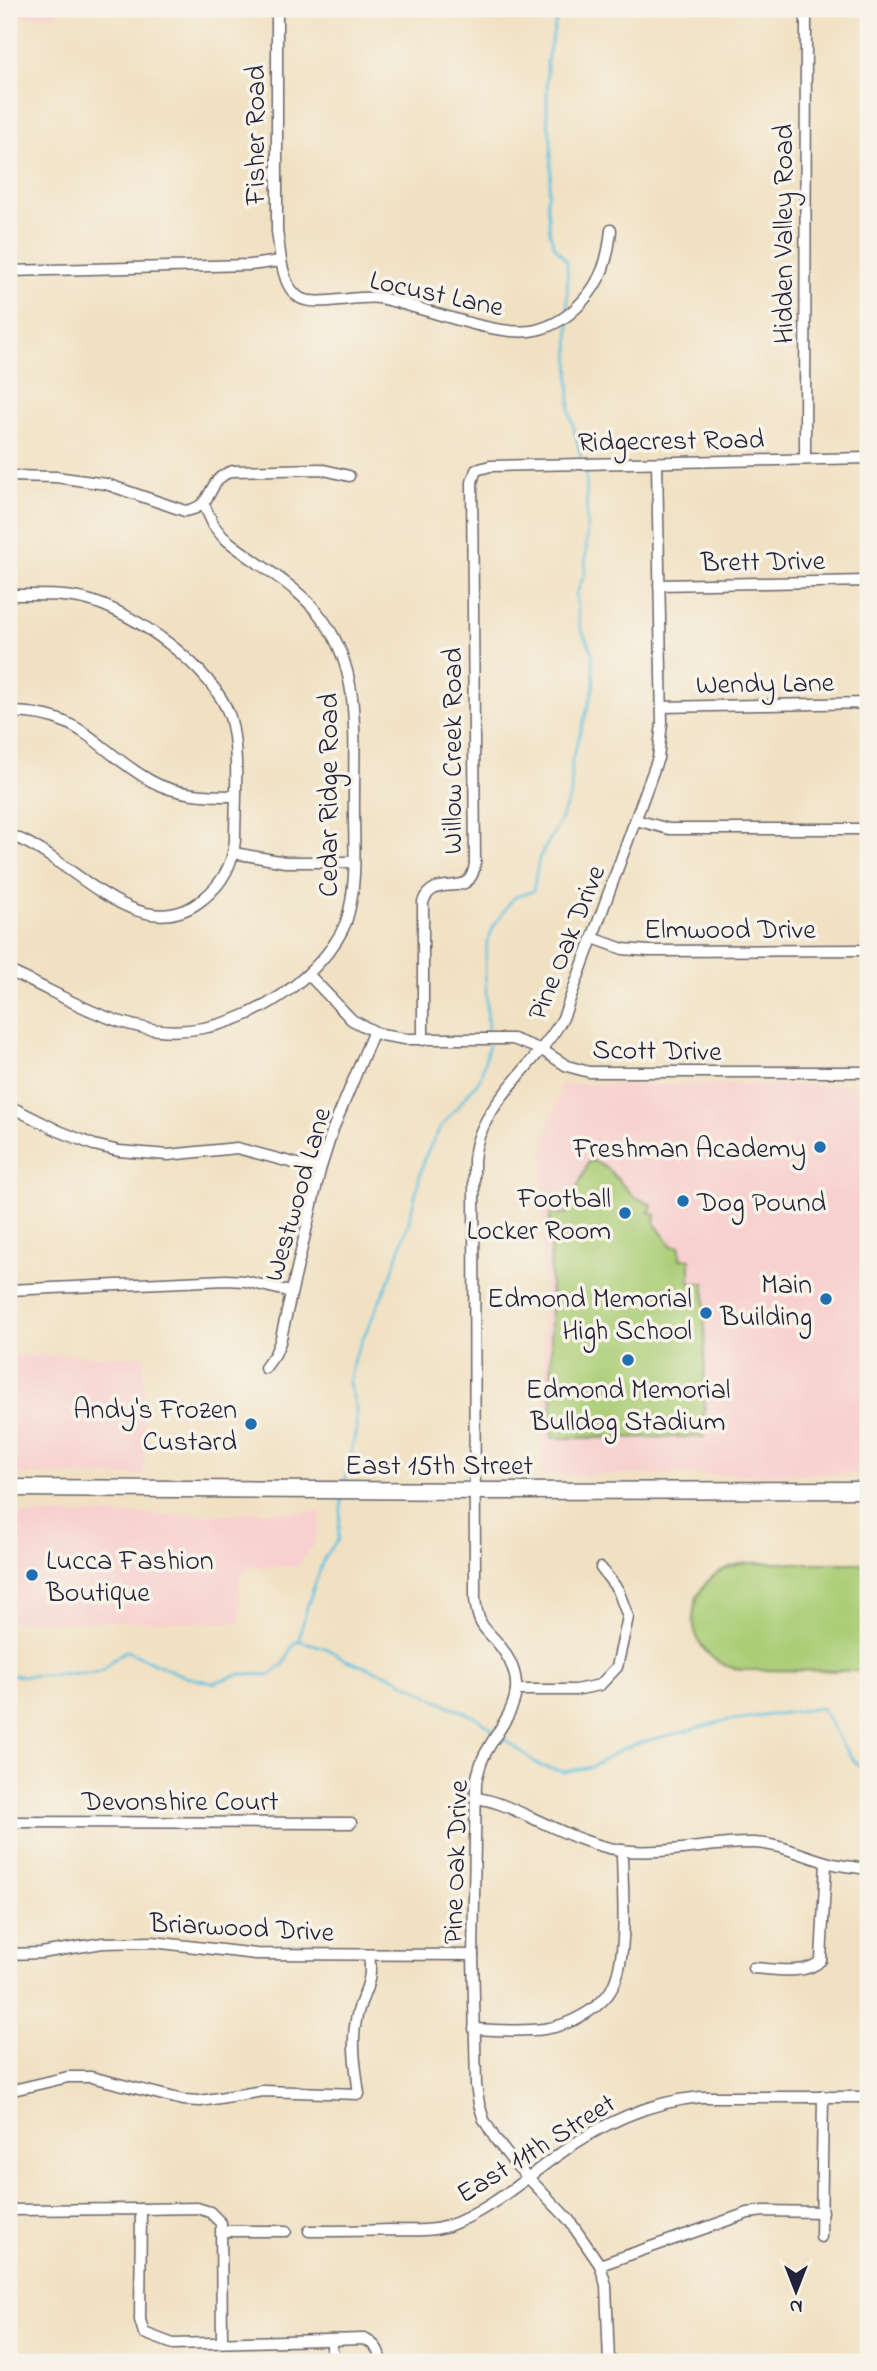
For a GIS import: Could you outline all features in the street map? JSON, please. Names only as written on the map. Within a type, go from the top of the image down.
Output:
[{"type":"main road","name":"East 15th Street","points":[[9,1488],[868,1490]]},
{"type":"street","name":"Fisher Road","points":[[277,9],[277,232],[281,261]]},
{"type":"street","name":"Hidden Valley Road","points":[[805,459],[806,9]]},
{"type":"street","name":"Locust Lane","points":[[281,261],[289,286],[301,299],[321,301],[373,298],[508,331],[535,331],[566,316],[593,290],[609,254],[611,230]]},
{"type":"street","points":[[9,271],[250,265],[281,261]]},
{"type":"street","name":"Ridgecrest Road","points":[[476,470],[490,466],[868,458]]},
{"type":"street","name":"Pine Oak Drive","points":[[610,2362],[606,2285],[600,2265],[569,2220],[496,2140],[484,2120],[476,2085],[473,1955],[475,1798],[479,1769],[484,1756],[506,1723],[516,1690],[516,1678],[505,1651],[489,1636],[477,1615],[475,1598],[475,1151],[479,1134],[492,1112],[542,1050],[563,1018],[658,758],[662,736],[662,707],[657,463]]},
{"type":"street","points":[[9,476],[56,477],[106,484],[186,511],[204,505],[218,478],[233,471],[320,470],[348,476]]},
{"type":"street","name":"Willow Creek Road","points":[[423,1040],[423,902],[426,895],[436,887],[458,886],[467,882],[473,874],[475,863],[472,482],[476,470]]},
{"type":"street","name":"Cedar Ridge Road","points":[[9,971],[121,1023],[155,1030],[203,1028],[239,1018],[279,996],[308,974],[326,955],[345,925],[351,903],[353,862],[354,705],[344,660],[324,621],[308,602],[223,537],[214,526],[204,505]]},
{"type":"street","name":"Brett Drive","points":[[659,585],[868,581]]},
{"type":"street","points":[[9,595],[60,595],[109,607],[152,632],[209,681],[229,713],[234,746],[234,853],[220,882],[200,902],[179,912],[149,915],[121,905],[42,850],[9,835]]},
{"type":"street","name":"Wendy Lane","points":[[662,707],[868,703]]},
{"type":"street","points":[[9,712],[41,715],[68,723],[92,736],[142,775],[171,789],[191,794],[234,796]]},
{"type":"street","points":[[636,820],[669,829],[868,829]]},
{"type":"street","points":[[234,853],[285,862],[353,862]]},
{"type":"street","name":"Elmwood Drive","points":[[593,939],[623,948],[649,951],[868,950]]},
{"type":"street","name":"Scott Drive","points":[[308,974],[352,1020],[373,1033],[396,1039],[513,1039],[542,1050],[578,1070],[604,1074],[868,1072]]},
{"type":"street","name":"Westwood Lane","points":[[265,1368],[278,1349],[320,1170],[373,1033]]},
{"type":"street","points":[[9,1106],[59,1131],[119,1151],[167,1155],[237,1148],[320,1170]]},
{"type":"street","points":[[9,1290],[226,1280],[245,1281],[291,1292]]},
{"type":"street","points":[[516,1690],[575,1690],[600,1685],[617,1667],[628,1617],[618,1590],[601,1567]]},
{"type":"street","points":[[475,1798],[487,1799],[578,1839],[622,1850],[771,1844],[826,1863],[868,1869]]},
{"type":"street","name":"Devonshire Court","points":[[9,1822],[351,1823]]},
{"type":"street","points":[[474,2029],[544,2029],[570,2023],[587,2013],[613,1987],[622,1948],[622,1850]]},
{"type":"street","points":[[753,1968],[805,1969],[816,1966],[821,1960],[826,1863]]},
{"type":"street","name":"Briarwood Drive","points":[[9,1954],[41,1953],[103,1943],[153,1942],[256,1954],[473,1955]]},
{"type":"street","points":[[9,2091],[68,2077],[91,2077],[183,2100],[200,2101],[263,2091],[359,2094],[354,2031],[357,2013],[372,1971],[369,1955]]},
{"type":"street","points":[[821,2237],[823,2096]]},
{"type":"street","name":"East 11th Street","points":[[309,2231],[413,2230],[447,2226],[529,2178],[594,2131],[623,2116],[678,2099],[868,2097]]},
{"type":"street","points":[[141,2208],[140,2320],[144,2333],[173,2344],[364,2339],[373,2343],[380,2354],[380,2362]]},
{"type":"street","points":[[9,2210],[197,2208],[210,2212],[222,2223],[222,2342]]},
{"type":"street","points":[[600,2265],[748,2213],[764,2210],[822,2211]]},
{"type":"street","points":[[222,2231],[286,2231]]},
{"type":"street","points":[[332,2340],[332,2362]]},
{"type":"shaded area","points":[[9,9],[57,9],[57,16],[9,17]]},
{"type":"shaded area","name":"Edmond Memorial High School","points":[[561,1084],[868,1085],[868,1474],[543,1475],[543,1151]]},
{"type":"shaded area","points":[[9,1355],[144,1356],[144,1476],[9,1475]]},
{"type":"shaded area","points":[[248,1512],[322,1512],[313,1546],[297,1567],[251,1567],[240,1576],[240,1622],[9,1621],[9,1514],[231,1515]]},
{"type":"green space","name":"Edmond Memorial Bulldog Stadium","points":[[591,1160],[607,1168],[633,1196],[652,1205],[649,1212],[656,1215],[655,1224],[672,1246],[680,1246],[680,1259],[690,1259],[690,1283],[705,1283],[704,1437],[552,1438],[550,1214],[566,1214]]},
{"type":"green space","points":[[746,1563],[868,1563],[868,1671],[742,1670],[720,1663],[705,1650],[696,1633],[693,1615],[697,1597],[708,1582],[724,1569]]},
{"type":"waterway","points":[[559,9],[547,60],[547,115],[551,141],[547,204],[554,245],[567,262],[568,310]]},
{"type":"waterway","points":[[569,317],[570,413],[581,457]]},
{"type":"waterway","points":[[488,1032],[485,968],[487,943],[494,926],[511,901],[533,891],[539,858],[571,795],[572,760],[594,684],[592,651],[580,627],[576,595],[585,573],[586,471]]},
{"type":"waterway","points":[[344,1483],[356,1431],[356,1408],[349,1383],[354,1358],[391,1276],[409,1221],[424,1159],[440,1128],[480,1079],[489,1045]]},
{"type":"waterway","points":[[9,1675],[98,1672],[127,1651],[186,1677],[213,1683],[240,1674],[270,1675],[284,1664],[294,1643],[298,1642],[324,1558],[338,1540],[342,1497]]},
{"type":"waterway","points":[[298,1642],[326,1648],[346,1660],[396,1678],[440,1702],[476,1717],[540,1766],[564,1772],[591,1767],[622,1749],[646,1741],[724,1721],[822,1708],[847,1752],[868,1774]]},
{"type":"place","name":"Freshman Academy","points":[[820,1147]]},
{"type":"place","name":"Dog Pound","points":[[683,1201]]},
{"type":"place","name":"Football Locker Room","points":[[625,1213]]},
{"type":"place","name":"Main Building","points":[[826,1299]]},
{"type":"place","name":"Edmond Memorial High School","points":[[706,1313]]},
{"type":"place","name":"Edmond Memorial Bulldog Stadium","points":[[628,1360]]},
{"type":"place","name":"Andy's Frozen Custard","points":[[251,1424]]},
{"type":"place","name":"Lucca Fashion Boutique","points":[[32,1575]]}]
